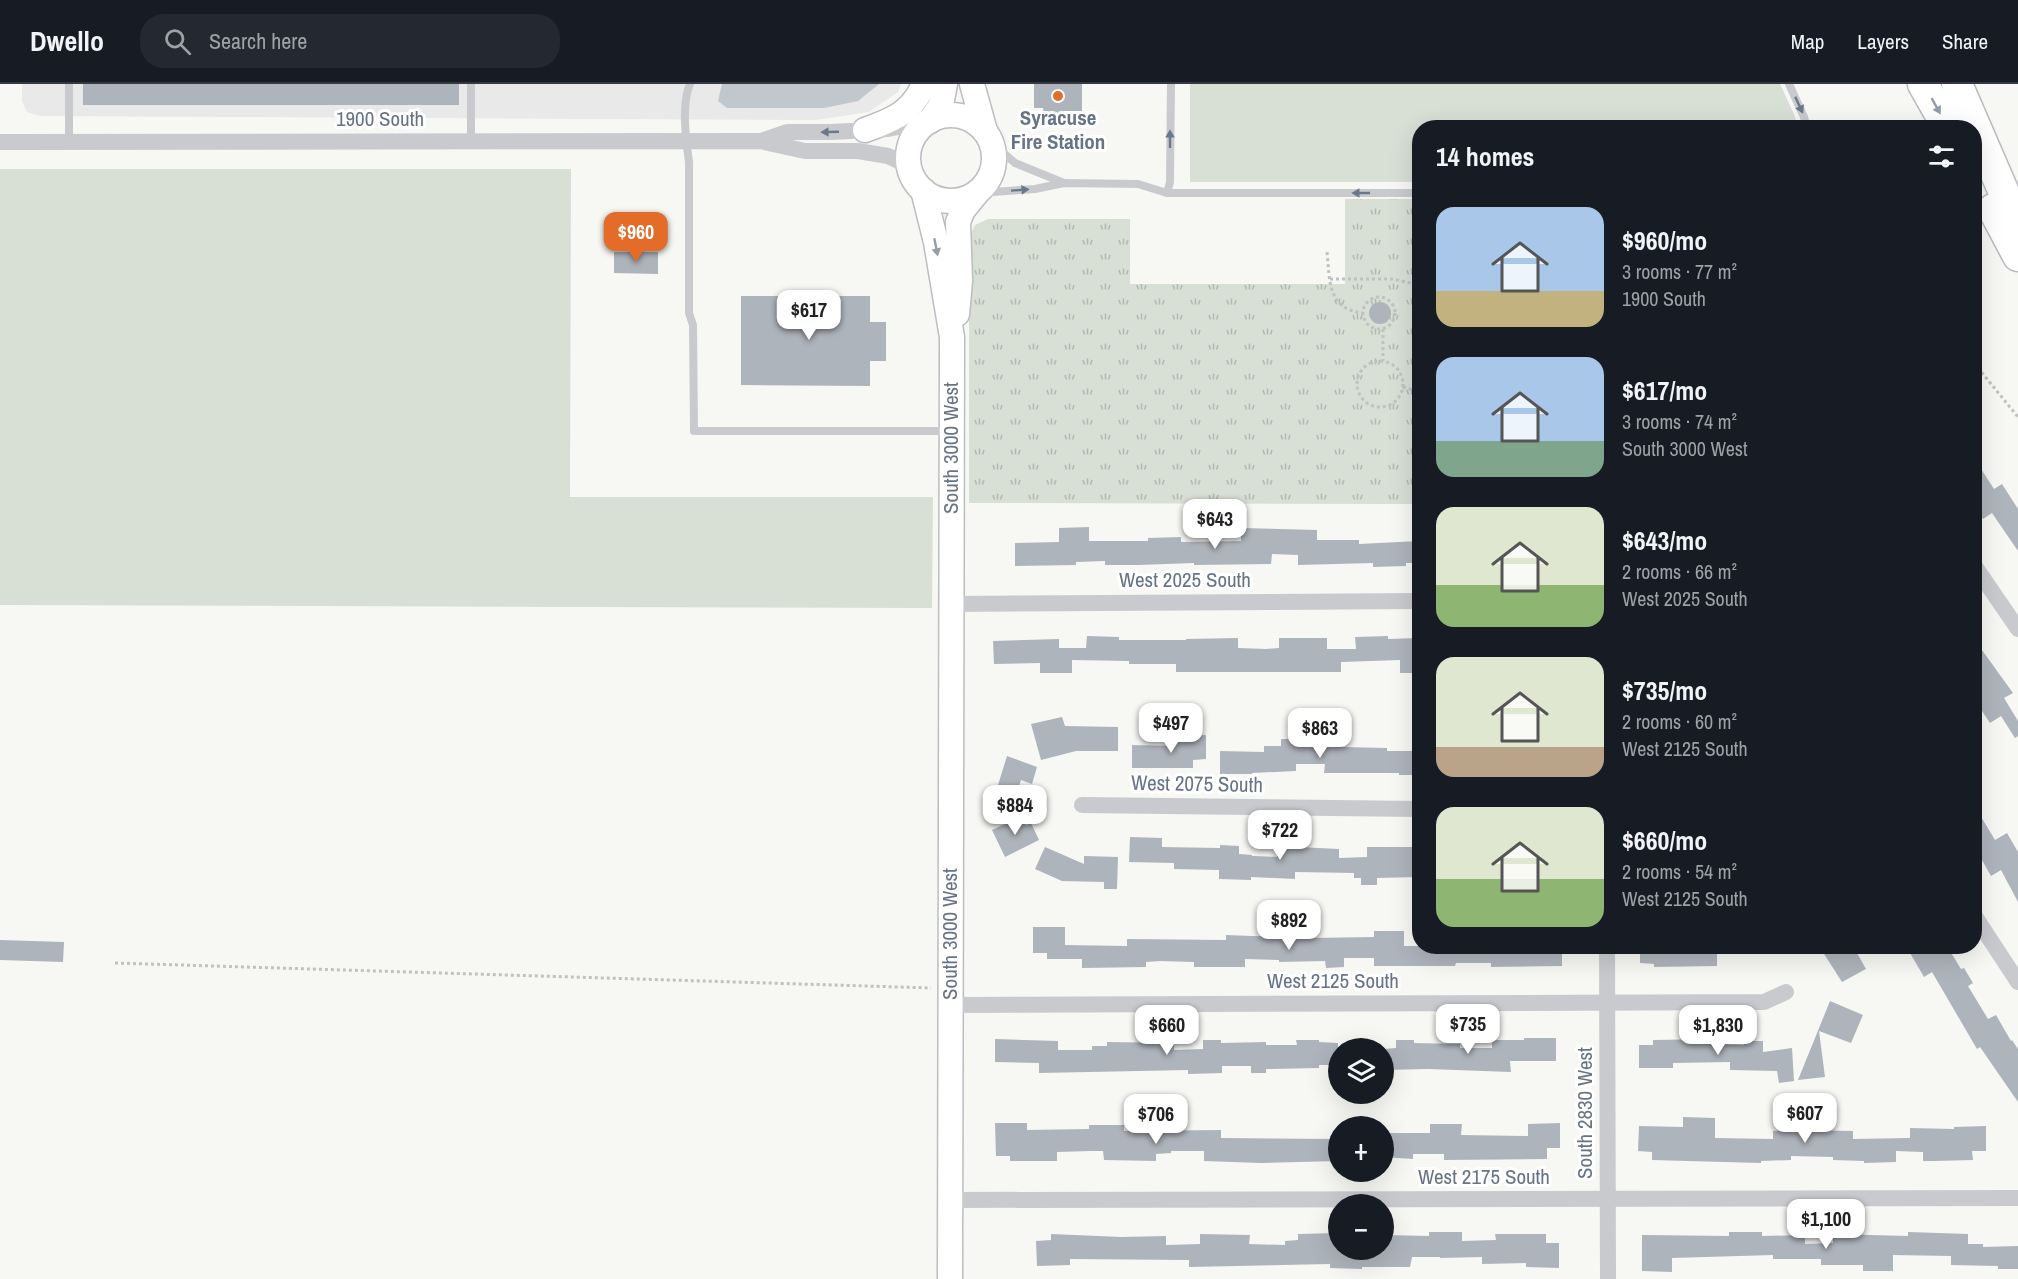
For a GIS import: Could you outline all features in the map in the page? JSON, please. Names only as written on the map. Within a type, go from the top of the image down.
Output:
[{"type":"highway","points":[[1923,84],[1943,120]]},
{"type":"highway","points":[[1957,84],[1973,120]]},
{"type":"highway","points":[[1982,142],[2018,225]]},
{"type":"highway","points":[[1982,190],[2018,256]]},
{"type":"street","points":[[865,130],[896,119],[913,103],[924,84]]},
{"type":"street","points":[[760,141],[787,132],[888,129],[930,121],[941,105],[945,84]]},
{"type":"street","points":[[972,84],[995,157],[993,171],[986,184],[976,194],[963,200],[949,201],[935,198],[923,190],[914,179],[909,166],[912,140],[919,129],[930,121],[941,116],[959,116],[976,123],[988,137]]},
{"type":"street","name":"1900 South","points":[[0,142],[760,141]]},
{"type":"street","points":[[760,141],[805,151],[858,151],[888,156],[909,166]]},
{"type":"street","name":"South 3000 West","points":[[923,190],[936,242],[952,337],[950,1279]]},
{"type":"street","name":"South 3000 West","points":[[952,337],[960,281],[958,222],[963,210],[976,194]]},
{"type":"street","points":[[1982,577],[2018,629]]},
{"type":"street","name":"West 2025 South","points":[[951,604],[1412,601]]},
{"type":"street","name":"West 2075 South","points":[[1082,805],[1412,809]]},
{"type":"street","points":[[1982,927],[2018,982]]},
{"type":"street","name":"South 2830 West","points":[[1606,954],[1608,1279]]},
{"type":"street","name":"West 2125 South","points":[[950,997],[1607,1003],[1764,1002],[1786,992]]},
{"type":"street","name":"West 2175 South","points":[[950,1200],[2018,1198]]},
{"type":"lane","points":[[69,84],[69,142]]},
{"type":"lane","points":[[471,84],[471,142]]},
{"type":"lane","points":[[690,84],[686,93],[686,141],[689,162],[689,313],[693,325],[694,431],[951,431]]},
{"type":"lane","points":[[1167,193],[1170,182],[1171,84]]},
{"type":"lane","points":[[1789,84],[1805,120]]},
{"type":"lane","points":[[988,137],[1015,163],[1064,183]]},
{"type":"lane","points":[[976,194],[1035,189],[1064,183],[1138,184],[1167,193],[1412,193]]},
{"type":"path","points":[[1327,252],[1333,295],[1346,309],[1364,313]]},
{"type":"path","points":[[1330,279],[1393,279],[1412,283]]},
{"type":"path","points":[[1373,298],[1384,298],[1392,304],[1395,314],[1391,323],[1383,329],[1368,325],[1364,313],[1365,305],[1373,298]]},
{"type":"path","points":[[1383,329],[1383,361]]},
{"type":"path","points":[[1383,361],[1392,364],[1398,370],[1403,379],[1403,387],[1396,401],[1385,407],[1373,406],[1362,399],[1357,385],[1360,373],[1368,365],[1383,361]]},
{"type":"path","points":[[1982,373],[2018,417]]},
{"type":"path","points":[[1403,387],[1412,389]]},
{"type":"path","points":[[115,963],[950,997]]},
{"type":"shaded area","points":[[22,84],[901,84],[898,92],[869,112],[816,120],[40,116],[27,112],[22,101]]},
{"type":"shaded area","points":[[722,84],[879,84],[858,101],[824,108],[727,108],[718,101]]},
{"type":"green space","points":[[1190,84],[1780,84],[1796,120],[1412,120],[1412,182],[1190,182]]},
{"type":"green space","points":[[0,169],[571,169],[570,497],[933,497],[932,608],[0,605]]},
{"type":"green space","points":[[1345,199],[1412,199],[1412,504],[969,503],[969,238],[975,225],[988,219],[1130,219],[1130,284],[1345,284]]},
{"type":"building","points":[[83,84],[459,84],[459,105],[83,105]]},
{"type":"building","name":"Syracuse Fire Station","points":[[1034,84],[1082,84],[1082,111],[1064,111],[1064,115],[1044,115],[1043,108],[1034,108]]},
{"type":"building","points":[[614,252],[658,252],[658,274],[614,273]]},
{"type":"building","points":[[741,296],[870,296],[870,322],[886,322],[886,361],[870,361],[870,386],[741,385]]},
{"type":"building","points":[[1376,302],[1384,302],[1391,309],[1391,317],[1384,324],[1376,324],[1369,317],[1369,309]]},
{"type":"building","points":[[1982,470],[1994,489],[2002,484],[2018,509],[2018,551],[1992,513],[1983,519]]},
{"type":"building","points":[[1089,527],[1089,541],[1148,541],[1148,538],[1181,537],[1181,542],[1241,541],[1241,528],[1317,530],[1317,540],[1359,540],[1359,544],[1412,541],[1412,563],[1406,563],[1406,566],[1373,567],[1373,563],[1298,565],[1298,555],[1272,554],[1271,564],[1105,565],[1105,561],[1076,562],[1076,565],[1015,566],[1015,543],[1059,542],[1059,528]]},
{"type":"building","points":[[1087,636],[1119,637],[1119,640],[1238,638],[1238,648],[1266,649],[1279,648],[1279,638],[1327,638],[1327,649],[1356,649],[1355,637],[1388,636],[1388,639],[1412,638],[1412,673],[1400,673],[1400,660],[1341,662],[1341,672],[1176,672],[1176,664],[1129,664],[1129,661],[1072,660],[1072,673],[1040,673],[1040,663],[994,664],[993,641],[1059,639],[1059,648],[1086,648]]},
{"type":"building","points":[[1982,650],[2013,693],[2004,698],[2018,721],[2018,736],[2015,738],[2001,716],[1990,723],[1982,711]]},
{"type":"building","points":[[1062,717],[1065,726],[1118,727],[1118,751],[1076,751],[1041,760],[1031,724]]},
{"type":"building","points":[[1206,735],[1206,759],[1193,760],[1193,768],[1132,768],[1132,745],[1175,746],[1175,736]]},
{"type":"building","points":[[1281,739],[1295,739],[1295,742],[1342,742],[1342,747],[1412,751],[1412,775],[1324,773],[1325,764],[1296,764],[1296,771],[1220,774],[1220,751],[1264,752],[1264,746],[1281,746]]},
{"type":"building","points":[[1007,756],[1037,767],[1032,784],[1021,780],[1017,792],[998,785]]},
{"type":"building","points":[[1022,816],[1026,825],[1031,823],[1039,840],[1005,857],[992,830]]},
{"type":"building","points":[[1982,818],[1995,840],[2007,833],[2018,852],[2018,902],[2001,870],[1991,876],[1982,860]]},
{"type":"building","points":[[1130,837],[1162,838],[1162,847],[1239,846],[1239,854],[1277,857],[1277,846],[1339,849],[1339,858],[1367,857],[1367,847],[1412,847],[1412,877],[1377,878],[1377,885],[1361,885],[1361,878],[1354,878],[1354,873],[1295,872],[1295,879],[1251,877],[1251,880],[1219,879],[1219,870],[1174,869],[1174,863],[1129,862]]},
{"type":"building","points":[[1045,847],[1084,864],[1084,856],[1118,857],[1117,889],[1104,889],[1104,882],[1062,881],[1035,869]]},
{"type":"building","points":[[1033,927],[1065,927],[1065,945],[1127,946],[1127,939],[1226,940],[1226,935],[1278,937],[1278,932],[1293,931],[1293,938],[1374,937],[1374,931],[1404,931],[1404,946],[1412,946],[1412,954],[1562,954],[1562,966],[1491,967],[1491,963],[1456,963],[1455,966],[1374,966],[1374,958],[1344,958],[1344,967],[1326,968],[1325,961],[1279,962],[1279,960],[1245,959],[1245,967],[1194,967],[1194,962],[1160,961],[1146,962],[1146,967],[1082,968],[1082,959],[1047,959],[1047,953],[1033,953]]},
{"type":"building","points":[[0,940],[64,942],[63,962],[0,960]]},
{"type":"building","points":[[1640,954],[1717,954],[1717,966],[1654,967],[1654,964],[1640,963]]},
{"type":"building","points":[[1824,954],[1858,954],[1866,969],[1842,982]]},
{"type":"building","points":[[1911,954],[1952,954],[1961,969],[1964,968],[1973,983],[1968,986],[1988,1019],[1996,1015],[2018,1049],[2018,1102],[1980,1047],[1977,1049],[1932,972],[1924,977]]},
{"type":"building","points":[[1830,1001],[1863,1015],[1851,1043],[1819,1031],[1825,1077],[1798,1080]]},
{"type":"building","points":[[1524,1038],[1556,1038],[1556,1061],[1510,1061],[1511,1072],[1394,1070],[1396,1040],[1414,1040],[1414,1043],[1460,1044],[1460,1048],[1492,1048],[1492,1040],[1524,1040]]},
{"type":"building","points":[[995,1039],[1058,1041],[1058,1050],[1092,1050],[1092,1046],[1107,1046],[1107,1042],[1174,1043],[1174,1050],[1203,1049],[1203,1040],[1221,1040],[1221,1043],[1266,1042],[1266,1045],[1297,1045],[1296,1040],[1328,1042],[1328,1065],[1319,1065],[1319,1068],[1266,1069],[1266,1073],[1251,1073],[1251,1066],[1222,1066],[1222,1073],[1188,1074],[1188,1070],[1039,1073],[1039,1063],[995,1062]]},
{"type":"building","points":[[1716,1039],[1716,1044],[1744,1045],[1744,1041],[1763,1041],[1763,1052],[1792,1048],[1794,1081],[1779,1083],[1777,1071],[1730,1070],[1730,1062],[1673,1063],[1673,1068],[1639,1068],[1639,1045],[1653,1045],[1653,1040]]},
{"type":"building","points":[[1683,1117],[1715,1118],[1715,1138],[1773,1139],[1773,1131],[1801,1130],[1853,1131],[1853,1139],[1910,1138],[1910,1128],[1954,1129],[1954,1127],[1986,1126],[1986,1151],[1972,1151],[1973,1160],[1923,1161],[1923,1152],[1896,1151],[1896,1162],[1864,1163],[1864,1161],[1833,1160],[1833,1157],[1791,1156],[1791,1160],[1761,1161],[1761,1163],[1652,1160],[1652,1152],[1638,1151],[1639,1126],[1683,1127]]},
{"type":"building","points":[[995,1123],[1027,1123],[1027,1130],[1089,1129],[1089,1125],[1124,1125],[1124,1131],[1221,1130],[1221,1138],[1328,1139],[1328,1161],[1261,1163],[1204,1161],[1204,1151],[1171,1151],[1171,1153],[1156,1154],[1156,1161],[1104,1160],[1103,1151],[1057,1152],[1057,1161],[1010,1161],[1010,1156],[996,1156]]},
{"type":"building","points":[[1560,1123],[1560,1148],[1547,1148],[1547,1159],[1444,1160],[1444,1154],[1413,1154],[1413,1159],[1394,1158],[1394,1133],[1430,1133],[1430,1124],[1462,1124],[1461,1135],[1528,1136],[1528,1124]]},
{"type":"building","points":[[1429,1232],[1462,1232],[1462,1241],[1496,1240],[1495,1234],[1546,1234],[1546,1243],[1559,1243],[1559,1268],[1526,1267],[1526,1263],[1482,1264],[1482,1257],[1412,1257],[1410,1267],[1362,1267],[1362,1269],[1330,1268],[1330,1264],[1189,1267],[1189,1260],[1070,1259],[1070,1265],[1037,1266],[1036,1241],[1051,1240],[1051,1234],[1166,1236],[1166,1245],[1200,1244],[1200,1234],[1250,1235],[1249,1244],[1285,1245],[1285,1241],[1298,1240],[1298,1234],[1328,1233],[1328,1260],[1394,1260],[1394,1235],[1429,1236]]},
{"type":"building","points":[[1729,1232],[1762,1232],[1762,1236],[1805,1235],[1805,1244],[1833,1243],[1833,1234],[1908,1236],[1908,1232],[1968,1234],[1968,1244],[1983,1244],[1983,1247],[2018,1246],[2018,1269],[1998,1269],[1998,1266],[1951,1265],[1951,1256],[1893,1255],[1893,1271],[1863,1271],[1863,1265],[1821,1265],[1821,1259],[1773,1259],[1773,1255],[1672,1258],[1672,1272],[1642,1271],[1642,1235],[1729,1236]]},
{"type":"place","name":"Syracuse Fire Station","points":[[1058,96]]}]
